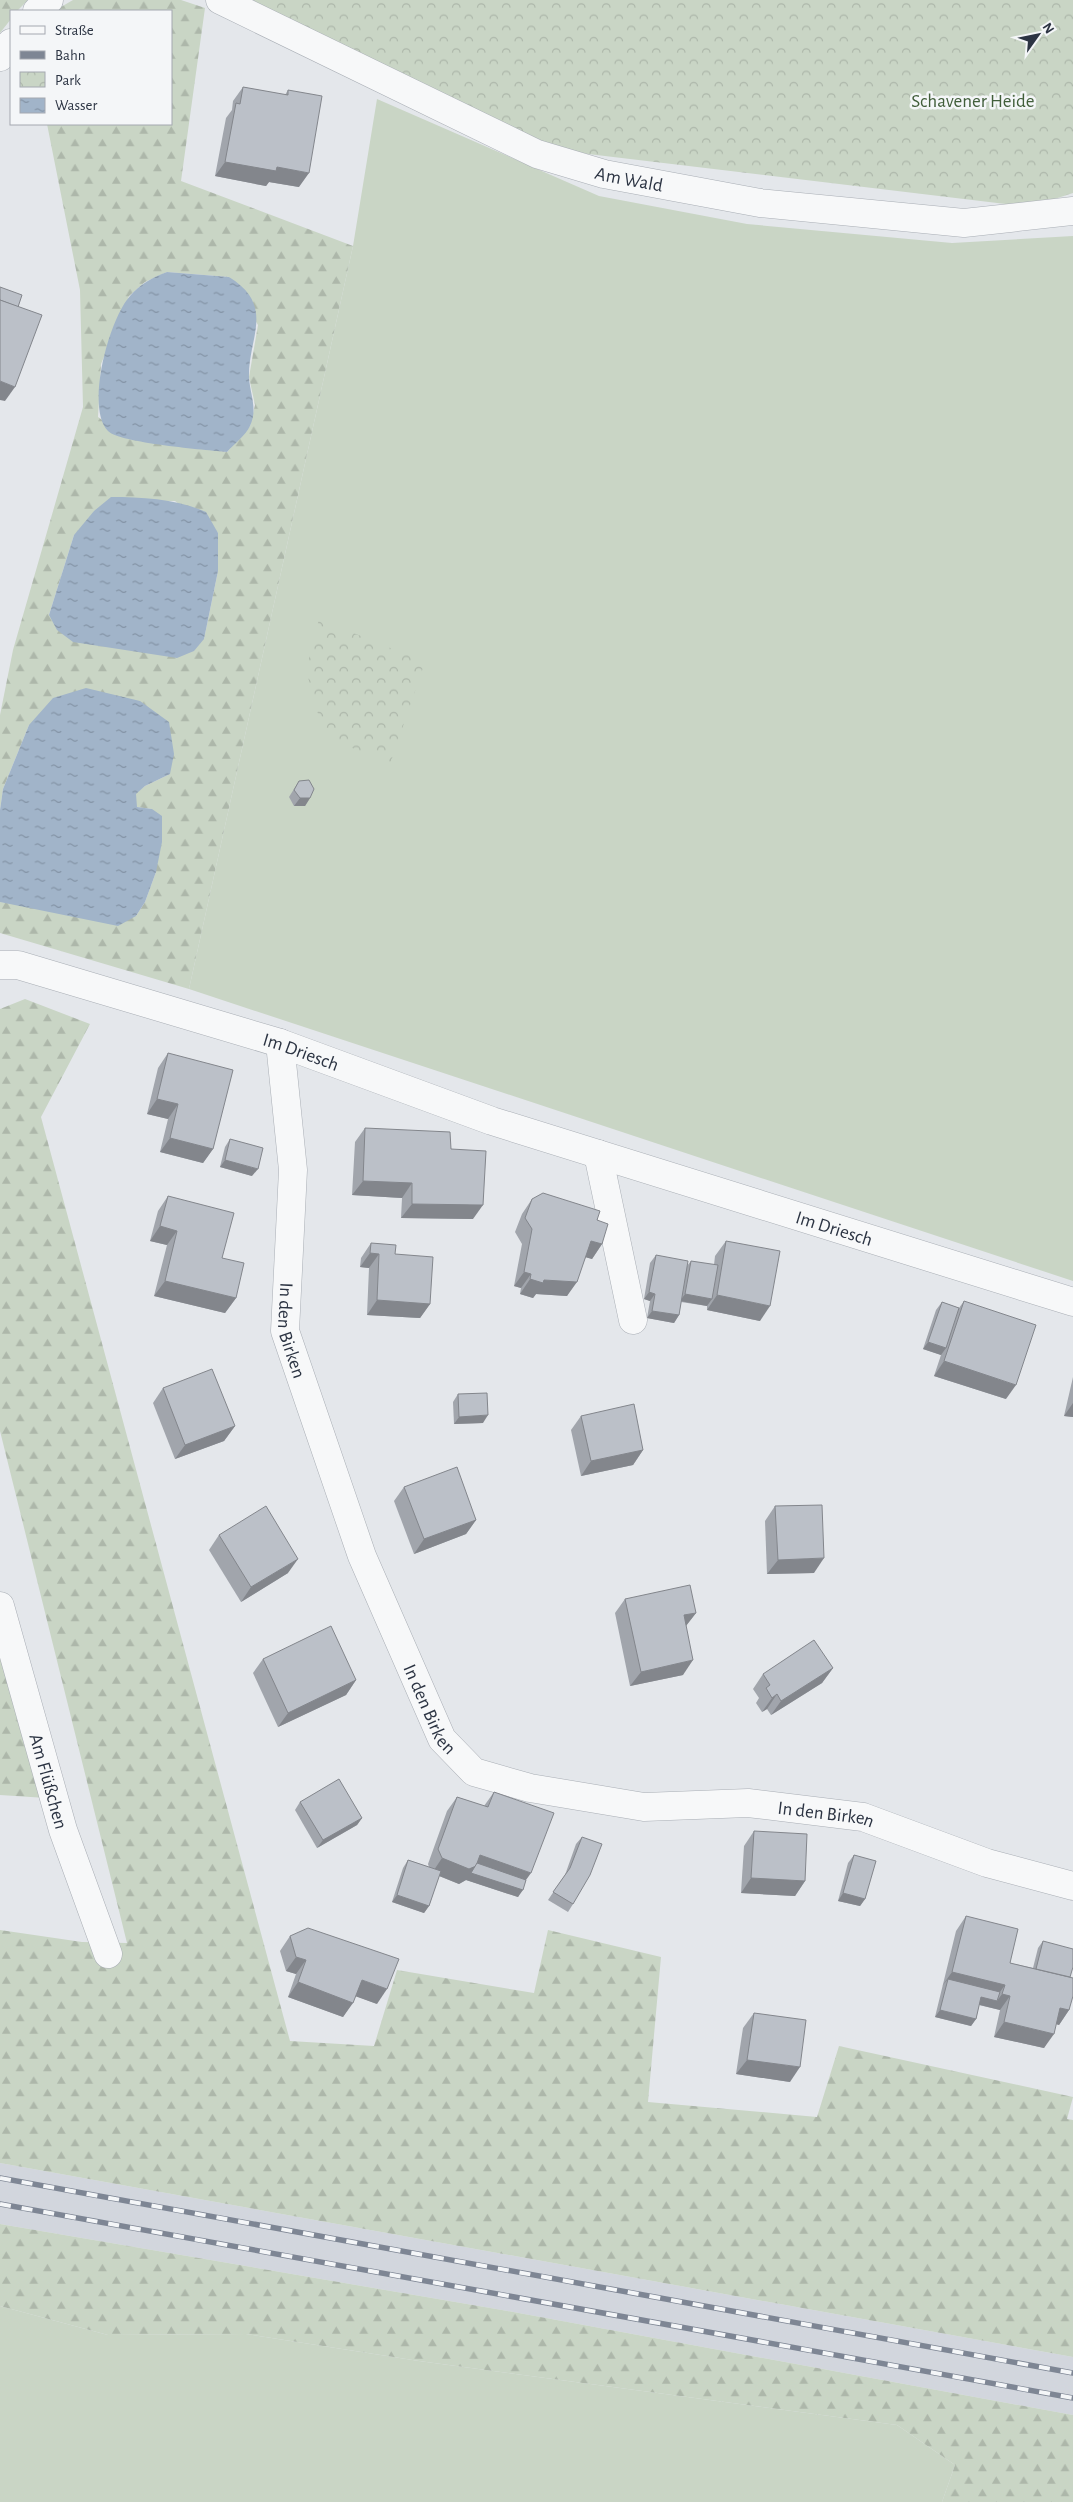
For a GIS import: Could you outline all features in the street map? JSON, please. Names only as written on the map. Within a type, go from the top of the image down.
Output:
[{"type":"street","points":[[38,10],[49,0]]},
{"type":"street","name":"Am Wald","points":[[220,0],[348,61],[393,86],[537,154],[604,174],[760,203],[964,223],[1073,211]]},
{"type":"street","points":[[0,58],[10,44]]},
{"type":"street","name":"Im Driesch","points":[[0,965],[18,965],[280,1043],[492,1121],[1073,1302]]},
{"type":"street","name":"In den Birken","points":[[280,1043],[293,1170],[284,1331],[362,1556],[442,1739],[474,1772],[530,1788],[644,1806],[748,1803],[863,1817],[987,1863],[1073,1886]]},
{"type":"street","points":[[598,1154],[632,1320]]},
{"type":"street","name":"Am Flüßchen","points":[[0,1606],[63,1830],[108,1954]]},
{"type":"shaded area","points":[[0,2163],[1073,2357],[1073,2415],[502,2310],[0,2224]]},
{"type":"green space","points":[[0,0],[28,0],[18,10],[10,10],[10,20],[0,33]]},
{"type":"green space","points":[[73,0],[181,0],[205,8],[181,181],[353,246],[189,989],[0,933],[0,902],[136,916],[145,902],[156,872],[152,809],[136,807],[135,794],[145,786],[170,774],[29,725],[3,789],[0,810],[0,715],[13,650],[83,407],[80,290],[47,125],[172,125],[172,10],[56,10]],"holes":[[[167,272],[229,277],[258,325],[249,377],[255,405],[250,426],[227,452],[129,439],[98,417],[101,364],[129,296],[145,282]],[[159,501],[175,501],[218,533],[218,571],[204,639],[49,615],[74,535]]]},
{"type":"green space","name":"Schavener Heide","points":[[250,0],[1073,0],[1073,193],[1030,207],[563,151]]},
{"type":"green space","points":[[377,99],[599,196],[747,224],[952,243],[1073,236],[1073,1281],[189,989],[353,246]]},
{"type":"green space","points":[[319,619],[425,662],[390,764],[324,736],[306,670]]},
{"type":"green space","points":[[25,999],[90,1024],[41,1117],[290,2041],[374,2046],[397,1970],[534,1993],[548,1930],[661,1957],[648,2102],[817,2117],[839,2046],[1073,2097],[1067,2119],[1073,2120],[1073,2357],[0,2163],[0,1930],[82,1942],[127,1943],[0,1431],[0,1009]]},
{"type":"green space","points":[[0,1639],[46,1798],[0,1795]]},
{"type":"green space","points":[[0,2224],[502,2310],[1073,2415],[1073,2502],[942,2502],[955,2465],[897,2425],[419,2361],[246,2334],[108,2335],[0,2306]]},
{"type":"green space","points":[[0,2306],[108,2335],[246,2334],[419,2361],[897,2425],[955,2465],[942,2502],[0,2502]]},
{"type":"water","points":[[167,272],[229,277],[243,288],[252,299],[256,311],[255,336],[249,377],[253,402],[252,420],[248,430],[227,452],[128,439],[108,431],[101,420],[99,384],[102,364],[114,324],[122,307],[138,288],[147,281]]},
{"type":"water","points":[[111,497],[160,500],[195,508],[206,512],[218,533],[218,571],[204,639],[194,651],[177,658],[73,642],[57,630],[49,615],[74,535],[94,511]]},
{"type":"water","points":[[86,688],[140,701],[169,722],[174,754],[170,774],[145,786],[136,794],[137,807],[152,809],[162,816],[162,842],[156,872],[145,902],[136,916],[118,926],[0,902],[0,810],[3,789],[29,725],[53,698]]},
{"type":"building","points":[[243,87],[288,95],[288,90],[322,96],[309,173],[277,167],[276,171],[225,162],[236,103],[240,104]]},
{"type":"building","points":[[0,287],[22,295],[18,307],[0,300]]},
{"type":"building","points":[[0,300],[42,315],[15,387],[0,381]]},
{"type":"building","points":[[309,780],[314,789],[310,798],[300,798],[294,790],[299,781]]},
{"type":"building","points":[[168,1053],[233,1070],[213,1149],[170,1138],[178,1104],[157,1099]]},
{"type":"building","points":[[365,1128],[450,1132],[451,1149],[486,1151],[483,1205],[412,1204],[412,1183],[363,1181]]},
{"type":"building","points":[[230,1139],[263,1148],[258,1169],[225,1160]]},
{"type":"building","points":[[543,1193],[600,1211],[597,1220],[608,1224],[602,1244],[591,1241],[577,1282],[544,1280],[543,1283],[530,1279],[531,1274],[524,1272],[532,1229],[525,1218],[532,1199]]},
{"type":"building","points":[[168,1196],[234,1213],[222,1258],[244,1263],[236,1298],[165,1281],[177,1231],[160,1226]]},
{"type":"building","points":[[726,1241],[780,1251],[770,1306],[717,1295]]},
{"type":"building","points":[[371,1243],[396,1245],[395,1254],[433,1257],[430,1304],[377,1300],[379,1254],[370,1253]]},
{"type":"building","points":[[656,1255],[688,1261],[679,1315],[652,1311],[655,1294],[649,1292]]},
{"type":"building","points":[[691,1261],[718,1265],[712,1299],[685,1294]]},
{"type":"building","points":[[964,1301],[1036,1325],[1016,1385],[944,1361]]},
{"type":"building","points":[[942,1302],[959,1308],[946,1348],[928,1342]]},
{"type":"building","points":[[212,1369],[235,1426],[185,1445],[163,1388]]},
{"type":"building","points":[[487,1393],[488,1415],[459,1417],[458,1394]]},
{"type":"building","points":[[634,1404],[643,1450],[591,1461],[581,1416]]},
{"type":"building","points":[[457,1467],[476,1520],[424,1539],[404,1487]]},
{"type":"building","points":[[822,1505],[824,1558],[778,1560],[775,1506]]},
{"type":"building","points":[[266,1506],[298,1559],[251,1587],[219,1535]]},
{"type":"building","points":[[690,1585],[696,1613],[684,1615],[693,1660],[641,1672],[625,1599]]},
{"type":"building","points":[[331,1626],[356,1680],[288,1713],[263,1659]]},
{"type":"building","points":[[814,1640],[833,1668],[781,1701],[777,1694],[772,1698],[766,1688],[770,1685],[763,1674]]},
{"type":"building","points":[[339,1779],[362,1818],[323,1840],[300,1802]]},
{"type":"building","points":[[494,1792],[554,1813],[531,1873],[480,1855],[476,1866],[469,1869],[442,1858],[438,1849],[457,1797],[488,1807]]},
{"type":"building","points":[[754,1831],[807,1834],[805,1881],[751,1878]]},
{"type":"building","points":[[582,1837],[602,1844],[590,1875],[573,1904],[553,1892],[570,1868]]},
{"type":"building","points":[[854,1855],[876,1861],[865,1899],[843,1893]]},
{"type":"building","points":[[408,1860],[441,1871],[429,1906],[397,1895]]},
{"type":"building","points":[[477,1863],[526,1880],[523,1890],[471,1873]]},
{"type":"building","points":[[966,1916],[1018,1929],[1010,1963],[1073,1978],[1073,1996],[1069,2010],[1060,2008],[1054,2034],[1004,2022],[1010,1996],[1002,1994],[1005,1985],[952,1972]]},
{"type":"building","points":[[308,1928],[399,1959],[387,1989],[362,1980],[353,2003],[298,1982],[306,1960],[296,1957],[290,1936]]},
{"type":"building","points":[[1043,1941],[1073,1949],[1073,1967],[1070,1977],[1036,1969]]},
{"type":"building","points":[[948,1979],[1000,1992],[997,2001],[981,1997],[976,2019],[940,2010]]},
{"type":"building","points":[[754,2013],[806,2020],[800,2067],[747,2060]]},
{"type":"railway","points":[[0,2178],[1073,2373]]},
{"type":"railway","points":[[0,2204],[1073,2398]]}]
